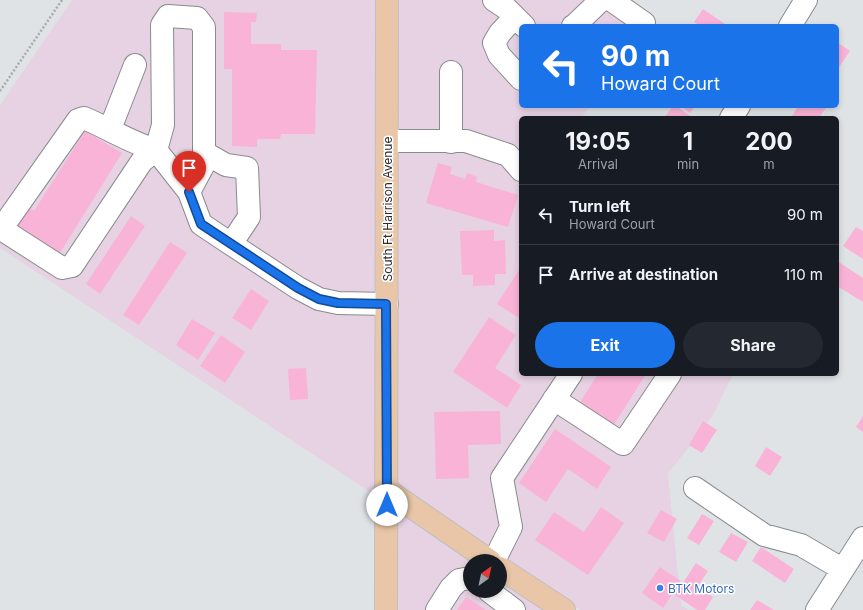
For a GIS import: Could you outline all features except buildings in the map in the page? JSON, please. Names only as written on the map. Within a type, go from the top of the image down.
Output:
[{"type":"main road","name":"South Ft Harrison Avenue","points":[[386,610],[387,0]]},
{"type":"main road","points":[[387,490],[479,554]]},
{"type":"main road","points":[[507,573],[564,610]]},
{"type":"street","points":[[494,0],[506,8],[519,22],[500,32],[494,43],[499,55],[519,77]]},
{"type":"street","points":[[576,24],[601,0]]},
{"type":"street","points":[[611,0],[644,23],[643,24]]},
{"type":"street","points":[[791,24],[806,0]]},
{"type":"street","points":[[189,192],[204,164],[204,27],[197,18],[168,16],[162,25],[163,125],[156,150],[142,161],[72,266],[62,268],[6,232],[4,225],[78,120],[84,118],[110,129],[140,146],[156,150],[189,192],[201,224],[298,288],[319,299],[338,303],[386,304]]},
{"type":"street","points":[[110,129],[135,65]]},
{"type":"street","points":[[451,72],[451,142]]},
{"type":"street","points":[[387,141],[466,142],[508,156],[519,168]]},
{"type":"street","points":[[205,153],[226,165],[247,168],[249,217],[231,244]]},
{"type":"street","points":[[495,554],[511,527],[502,478],[570,376]]},
{"type":"street","points":[[554,399],[623,444],[669,376]]},
{"type":"street","points":[[695,488],[764,535],[801,545],[842,569]]},
{"type":"street","points":[[817,610],[863,538]]},
{"type":"street","points":[[437,610],[450,588],[459,580],[463,579]]},
{"type":"street","points":[[498,598],[514,610]]},
{"type":"path","points":[[0,91],[62,0]]},
{"type":"shaded area","points":[[72,0],[379,0],[379,296],[340,295],[322,291],[302,281],[208,218],[193,181],[178,188],[194,228],[197,231],[293,295],[317,308],[337,311],[379,312],[379,488],[376,492],[379,495],[379,498],[0,248],[0,105]]},
{"type":"shaded area","points":[[395,0],[610,0],[643,24],[519,24],[519,108],[588,108],[582,116],[519,116],[519,376],[732,376],[712,417],[668,474],[681,605],[688,610],[580,610],[507,562],[507,554],[495,554],[395,485]]},
{"type":"shaded area","points":[[397,510],[464,554],[463,554],[463,598],[507,598],[507,583],[549,610],[395,610]]},
{"type":"place","name":"BTK Motors","points":[[660,588]]},
{"type":"route","points":[[189,192],[201,224],[298,288],[319,299],[338,303],[386,304],[387,505]]}]
